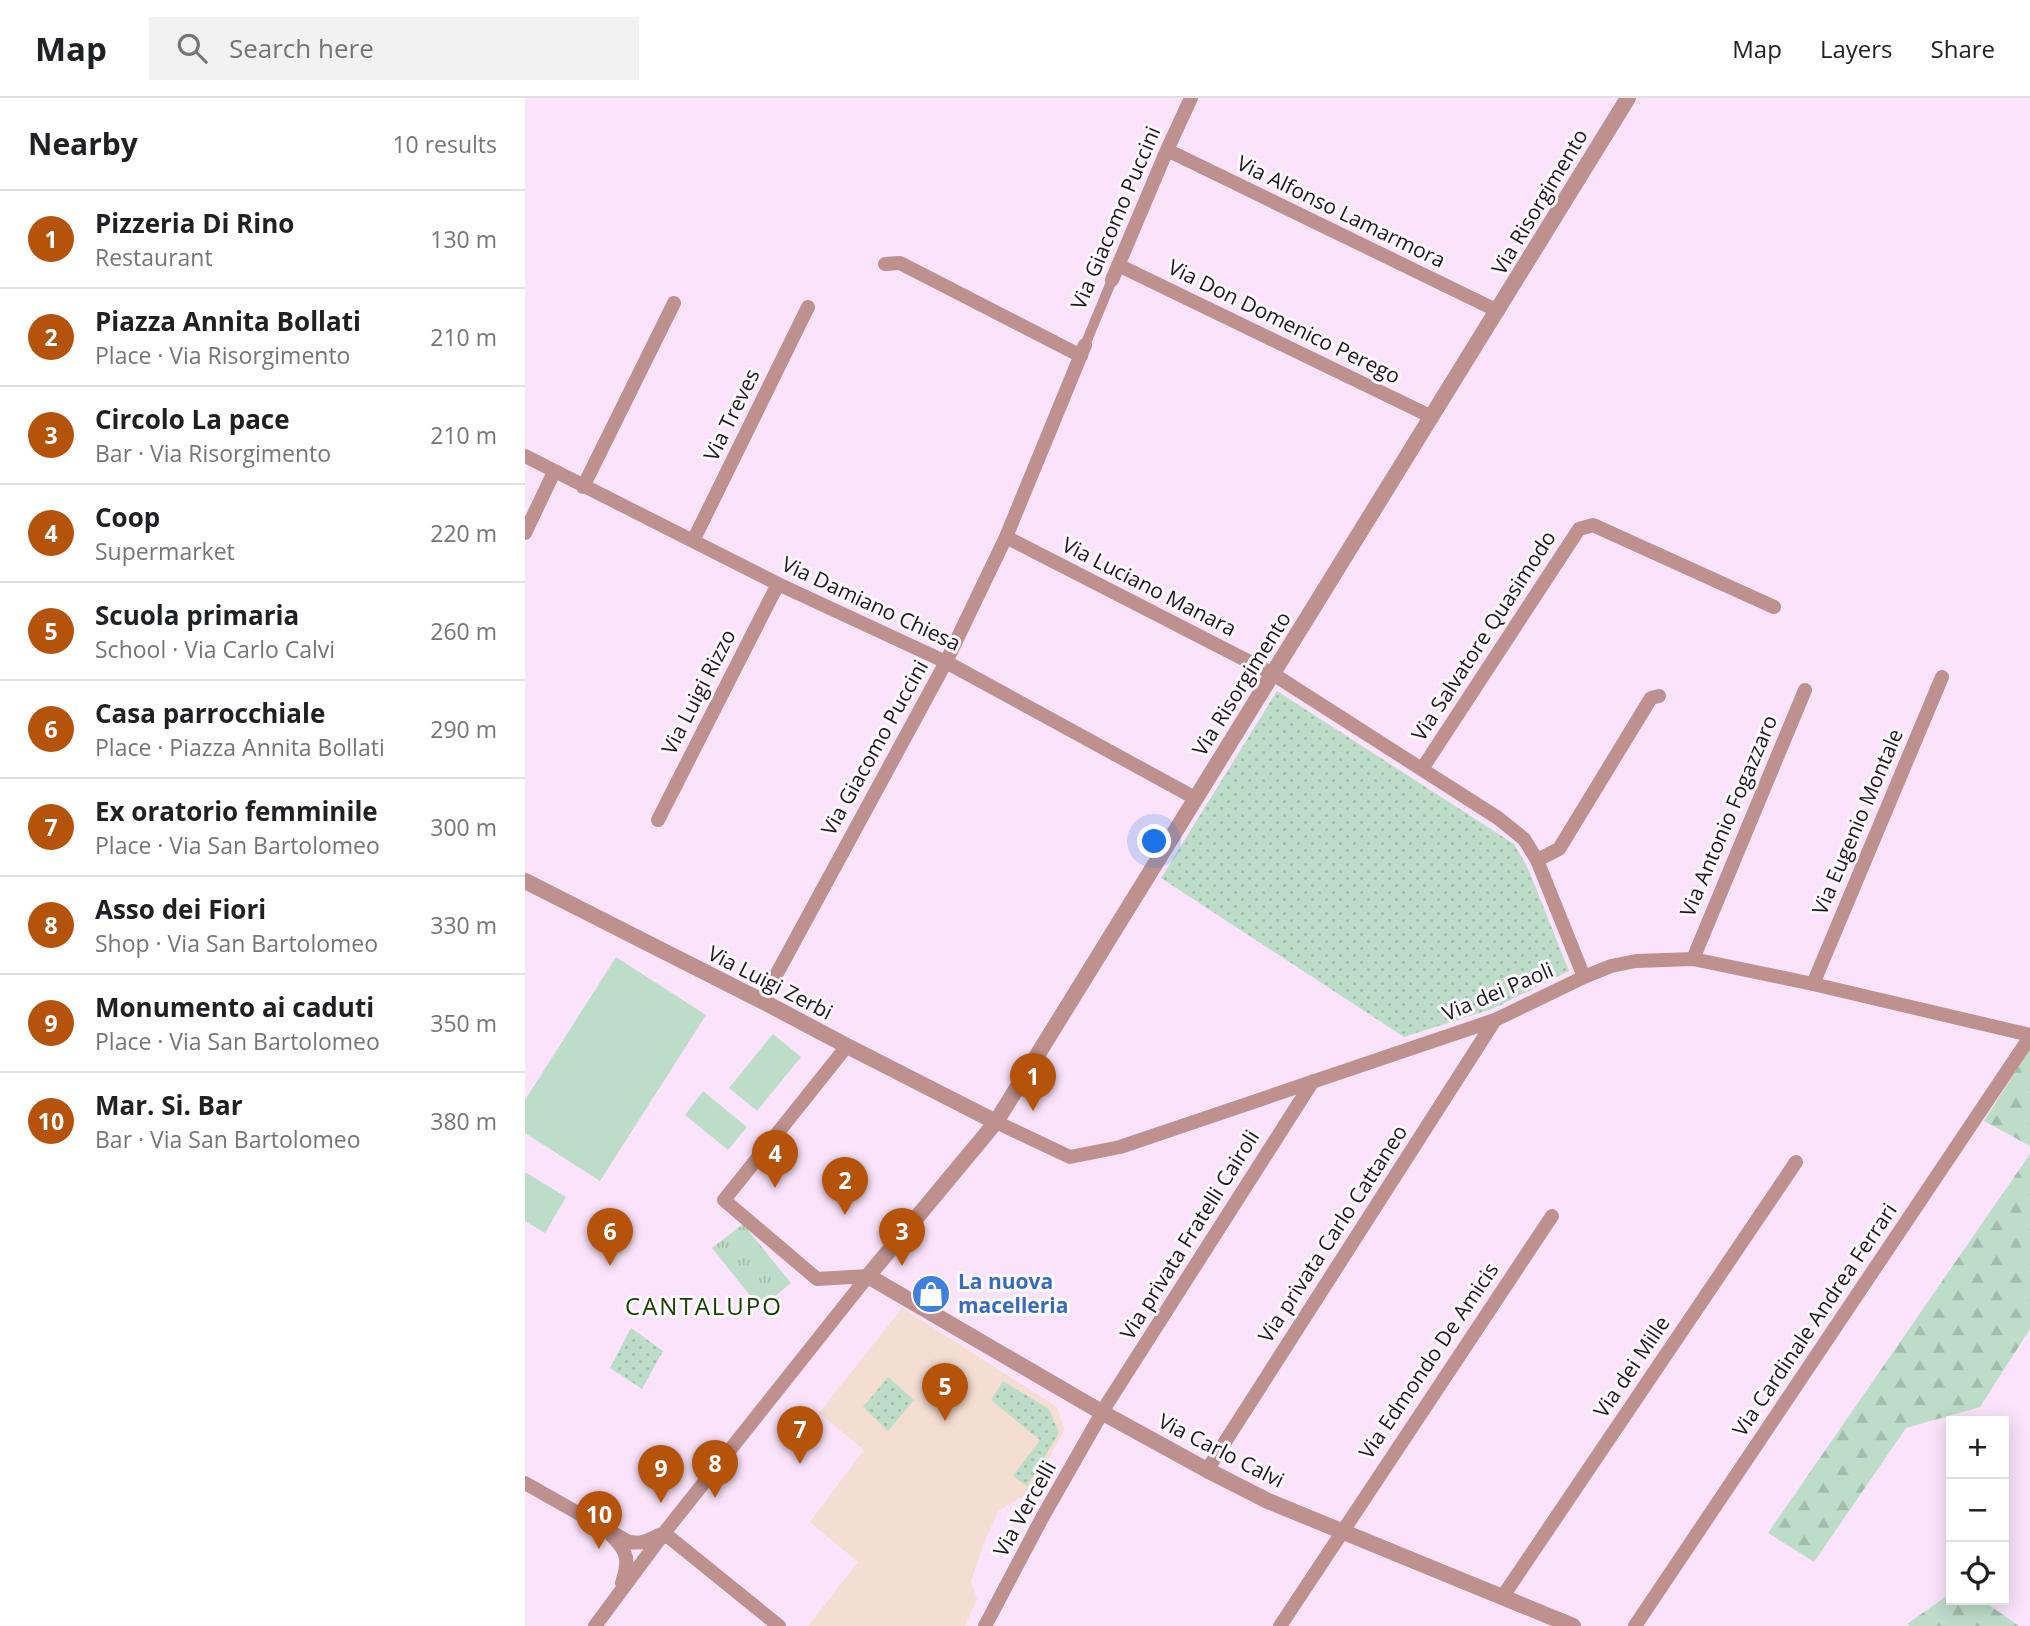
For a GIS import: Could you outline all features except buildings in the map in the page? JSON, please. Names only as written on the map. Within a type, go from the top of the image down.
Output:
[{"type":"street","name":"Via Giacomo Puccini","points":[[762,1001],[946,662],[1006,537],[1118,265],[1191,98]]},
{"type":"street","name":"Via Risorgimento","points":[[868,1276],[996,1122],[1628,98]]},
{"type":"street","name":"Via Alfonso Lamarmora","points":[[1167,150],[1498,311]]},
{"type":"street","points":[[885,264],[899,263],[1083,351]]},
{"type":"street","name":"Via Don Domenico Perego","points":[[1118,265],[1432,417]]},
{"type":"street","points":[[583,487],[674,303]]},
{"type":"street","name":"Via Treves","points":[[693,541],[808,307]]},
{"type":"street","name":"Via Damiano Chiesa","points":[[525,456],[778,584],[946,662],[1195,798]]},
{"type":"street","points":[[525,533],[554,472]]},
{"type":"street","name":"Via Salvatore Quasimodo","points":[[1422,769],[1579,529],[1593,525],[1774,607]]},
{"type":"street","name":"Via Luciano Manara","points":[[1006,537],[1273,674],[1498,818],[1524,839],[1537,860],[1584,977]]},
{"type":"street","name":"Via Luigi Rizzo","points":[[659,820],[778,584]]},
{"type":"street","name":"Via Eugenio Montale","points":[[1813,984],[1942,677]]},
{"type":"street","name":"Via Antonio Fogazzaro","points":[[1693,959],[1805,690]]},
{"type":"street","points":[[1537,860],[1559,849],[1651,698],[1659,696]]},
{"type":"street","name":"Via Luigi Zerbi","points":[[525,881],[996,1122]]},
{"type":"street","name":"Via dei Paoli","points":[[996,1122],[1070,1157],[1120,1147],[1495,1020],[1584,977],[1611,966],[1636,961],[1693,959],[1813,984],[2030,1036]]},
{"type":"street","name":"Via privata Carlo Cattaneo","points":[[1207,1470],[1495,1020]]},
{"type":"street","name":"Via Cardinale Andrea Ferrari","points":[[1635,1626],[2030,1036]]},
{"type":"street","points":[[847,1046],[724,1200],[817,1279],[868,1276]]},
{"type":"street","name":"Via privata Fratelli Cairoli","points":[[1103,1413],[1313,1081]]},
{"type":"street","name":"Via dei Mille","points":[[1503,1596],[1796,1162]]},
{"type":"street","name":"Via Edmondo De Amicis","points":[[1280,1626],[1552,1216]]},
{"type":"street","points":[[595,1626],[664,1533],[868,1276]]},
{"type":"street","name":"Via Carlo Calvi","points":[[868,1276],[1103,1413],[1268,1501],[1573,1626]]},
{"type":"street","name":"Via Vercelli","points":[[985,1626],[1042,1518],[1103,1413]]},
{"type":"street","points":[[525,1483],[629,1542],[638,1544],[664,1533]]},
{"type":"street","points":[[608,1531],[623,1548],[628,1564],[620,1591]]},
{"type":"street","points":[[664,1533],[779,1626]]},
{"type":"shaded area","points":[[902,1308],[1057,1407],[1064,1430],[1032,1491],[998,1511],[971,1581],[977,1599],[965,1626],[808,1626],[858,1562],[810,1522],[864,1450],[819,1413]]},
{"type":"green space","points":[[1277,691],[1514,844],[1527,866],[1569,971],[1492,1009],[1404,1037],[1161,878]]},
{"type":"green space","points":[[616,957],[706,1015],[600,1181],[525,1133],[525,1100]]},
{"type":"green space","points":[[773,1034],[801,1057],[757,1111],[729,1088]]},
{"type":"green space","points":[[2030,1048],[2030,1146],[1984,1121]]},
{"type":"green space","points":[[703,1091],[747,1127],[728,1150],[685,1115]]},
{"type":"green space","points":[[2030,1154],[2030,1329],[1980,1407],[1906,1428],[1814,1562],[1768,1533]]},
{"type":"green space","points":[[525,1172],[566,1197],[545,1233],[525,1221]]},
{"type":"green space","points":[[743,1224],[791,1283],[760,1308],[712,1248]]},
{"type":"green space","points":[[631,1328],[663,1351],[642,1389],[610,1368]]},
{"type":"green space","points":[[888,1377],[914,1400],[888,1431],[863,1407]]},
{"type":"green space","points":[[1003,1381],[1049,1409],[1059,1433],[1027,1486],[1013,1476],[1040,1440],[991,1400]]},
{"type":"green space","points":[[1946,1597],[1946,1605],[1989,1605],[2019,1626],[1910,1626],[1907,1624]]},
{"type":"place","name":"Pizzeria Di Rino","points":[[1033,1111]]},
{"type":"place","name":"Coop","points":[[775,1188]]},
{"type":"place","name":"Piazza Annita Bollati","points":[[845,1215]]},
{"type":"place","name":"Casa parrocchiale","points":[[610,1266]]},
{"type":"place","name":"Circolo La pace","points":[[902,1266]]},
{"type":"place","name":"La nuova macelleria","points":[[931,1294]]},
{"type":"place","name":"Scuola primaria","points":[[945,1421]]},
{"type":"place","name":"Ex oratorio femminile","points":[[800,1464]]},
{"type":"place","name":"Asso dei Fiori","points":[[715,1498]]},
{"type":"place","name":"Monumento ai caduti","points":[[661,1503]]},
{"type":"place","name":"Mar. Si. Bar","points":[[599,1549]]},
{"type":"district","name":"CANTALUPO","points":[[704,1307]]}]
